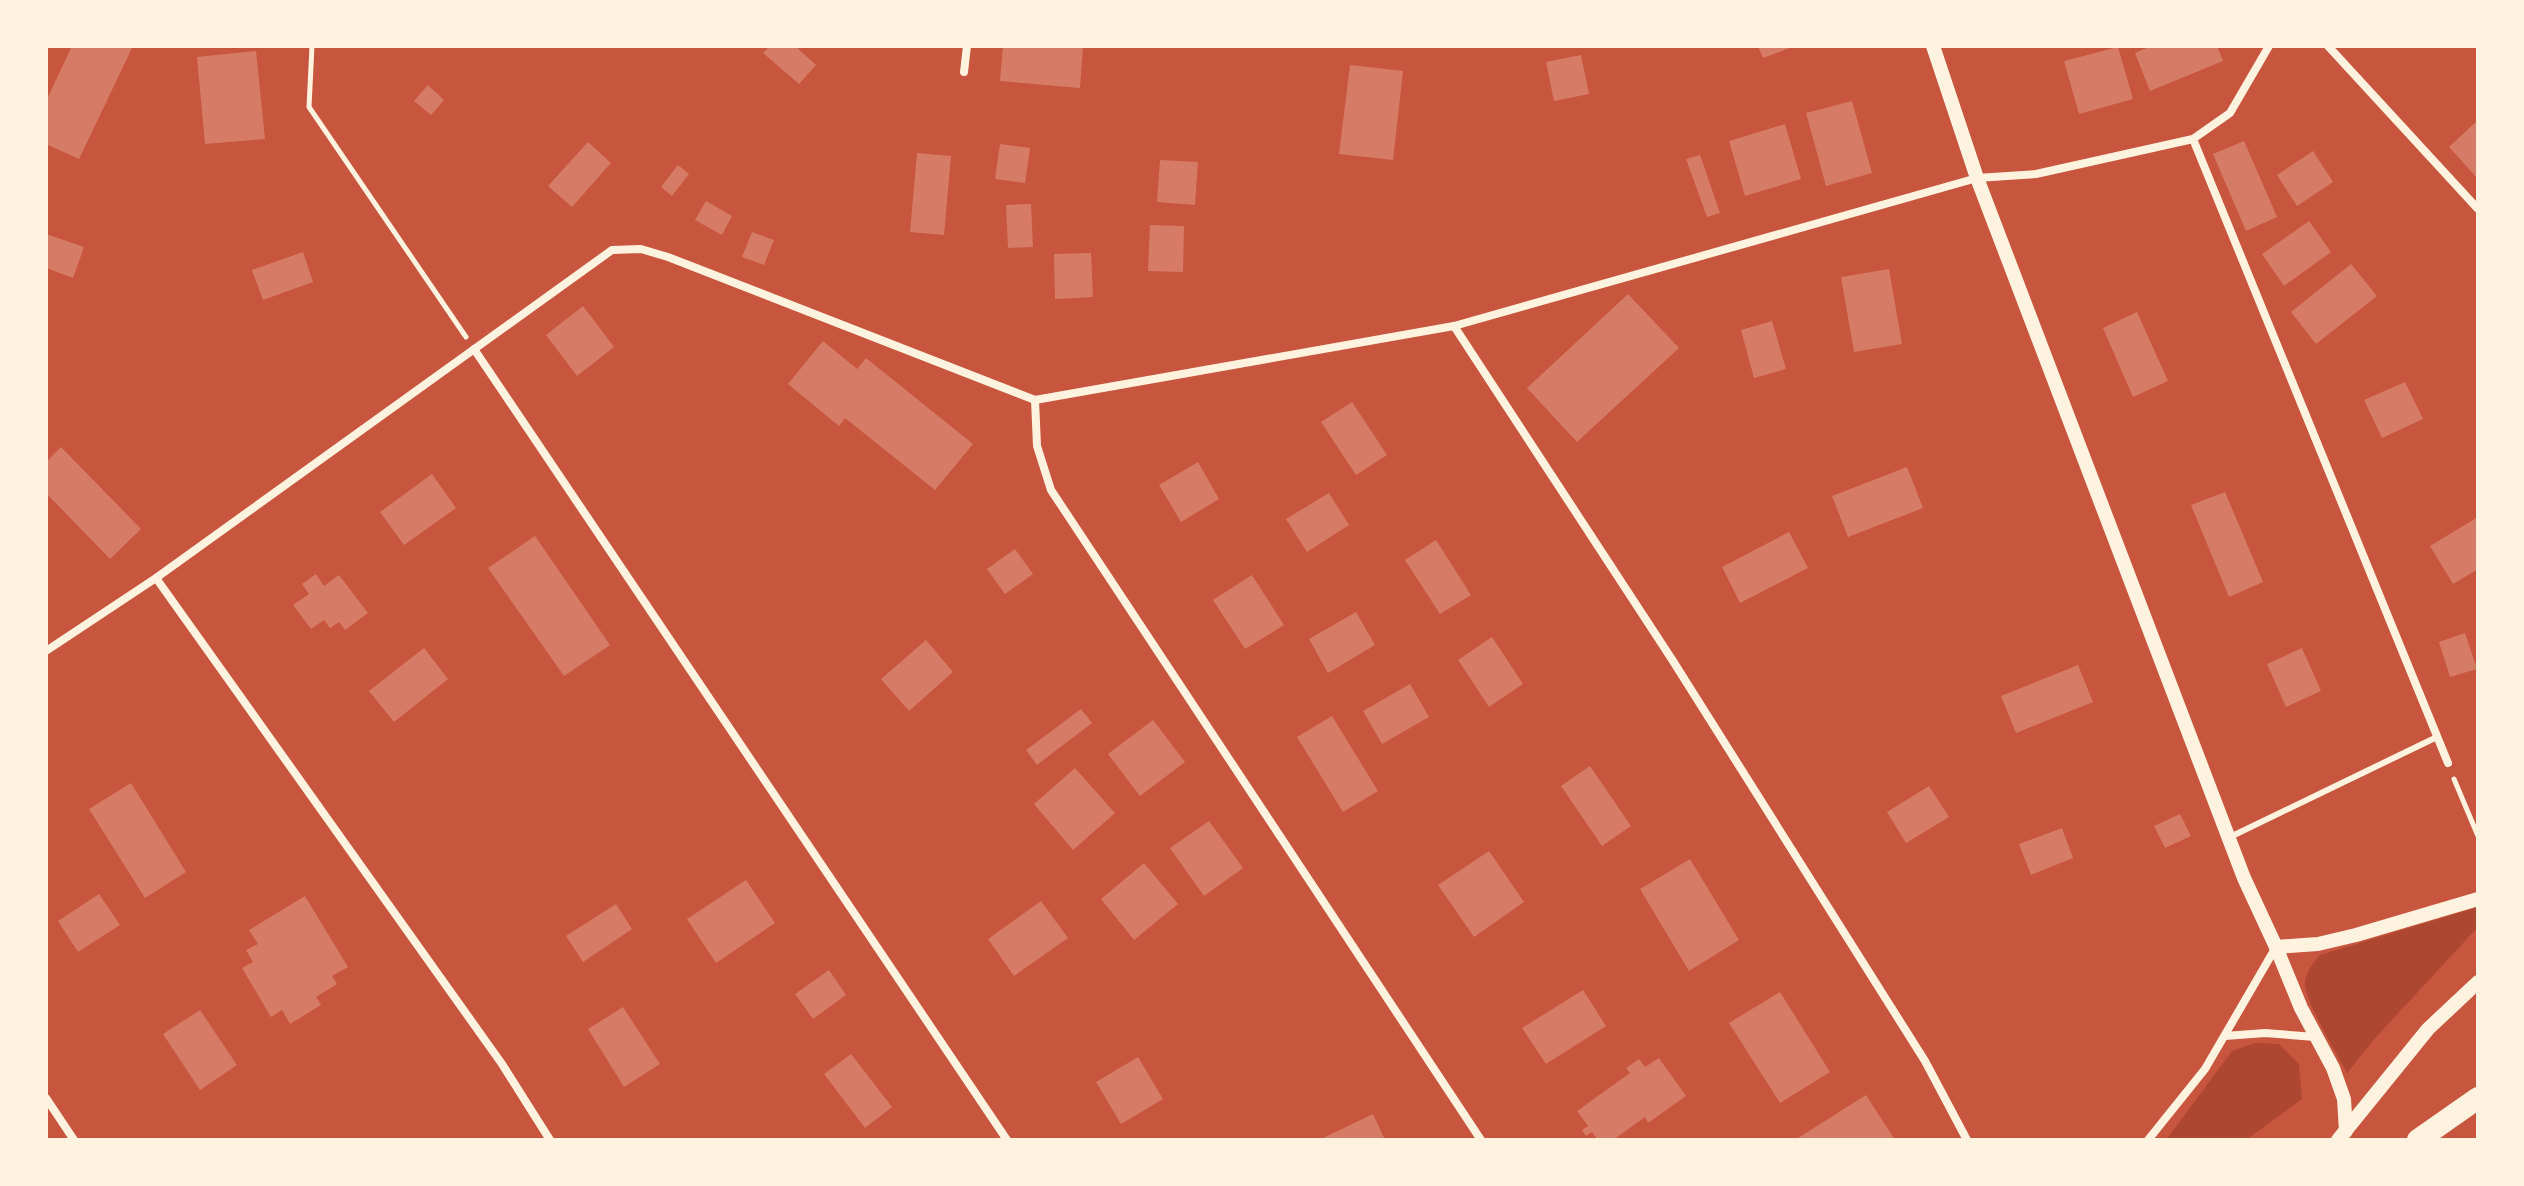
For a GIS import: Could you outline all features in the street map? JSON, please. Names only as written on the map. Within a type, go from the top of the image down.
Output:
[{"type":"highway","points":[[2418,1140],[2478,1098]]},
{"type":"street","points":[[964,72],[967,46]]},
{"type":"street","points":[[1933,46],[1977,178],[2228,838],[2301,1008],[2333,1068],[2344,1099],[2342,1135]]},
{"type":"street","points":[[46,651],[156,578],[612,250],[641,249],[668,257],[1035,400],[1454,326],[1977,178],[2036,174],[2193,139],[2230,113],[2269,46]]},
{"type":"street","points":[[2328,46],[2478,209]]},
{"type":"street","points":[[2193,139],[2448,763]]},
{"type":"street","points":[[1454,326],[1772,817],[1925,1061],[1967,1140]]},
{"type":"street","points":[[474,349],[1007,1140]]},
{"type":"street","points":[[1035,400],[1037,446],[1051,490],[1481,1140]]},
{"type":"street","points":[[156,578],[502,1064],[550,1140]]},
{"type":"street","points":[[2276,947],[2318,944],[2478,899]]},
{"type":"street","points":[[2148,1140],[2205,1069],[2276,947]]},
{"type":"street","points":[[2342,1135],[2428,1029],[2478,982]]},
{"type":"street","points":[[2225,1036],[2265,1033],[2317,1037]]},
{"type":"street","points":[[46,1098],[74,1140]]},
{"type":"lane","points":[[2228,838],[2437,737]]},
{"type":"path","points":[[312,46],[309,107],[474,349]]},
{"type":"path","points":[[2448,763],[2478,836]]},
{"type":"shaded area","points":[[2478,907],[2478,927],[2376,1037],[2347,1073],[2306,990],[2308,971],[2315,961],[2320,955]]},
{"type":"shaded area","points":[[2255,1043],[2279,1044],[2299,1064],[2302,1099],[2246,1140],[2166,1140],[2232,1051]]},
{"type":"building","points":[[72,46],[133,46],[79,159],[46,144],[46,101]]},
{"type":"building","points":[[770,46],[795,46],[816,65],[799,84],[763,53]]},
{"type":"building","points":[[1003,46],[1083,46],[1080,88],[1000,81]]},
{"type":"building","points":[[1758,46],[1795,46],[1763,58]]},
{"type":"building","points":[[2151,46],[2217,46],[2223,61],[2150,91],[2135,53]]},
{"type":"building","points":[[2118,47],[2133,99],[2079,114],[2064,61]]},
{"type":"building","points":[[256,51],[265,139],[205,144],[197,57]]},
{"type":"building","points":[[1581,55],[1589,94],[1554,101],[1546,62]]},
{"type":"building","points":[[1350,65],[1403,71],[1393,160],[1339,154]]},
{"type":"building","points":[[428,85],[444,100],[431,115],[414,101]]},
{"type":"building","points":[[1852,101],[1872,173],[1826,186],[1806,113]]},
{"type":"building","points":[[2478,120],[2478,179],[2449,147]]},
{"type":"building","points":[[1785,124],[1801,179],[1745,196],[1729,141]]},
{"type":"building","points":[[2244,141],[2277,217],[2246,231],[2213,154]]},
{"type":"building","points":[[588,142],[611,163],[572,207],[548,186]]},
{"type":"building","points":[[1000,144],[1030,148],[1025,183],[995,179]]},
{"type":"building","points":[[2313,151],[2333,182],[2297,206],[2277,175]]},
{"type":"building","points":[[917,153],[951,156],[944,235],[910,232]]},
{"type":"building","points":[[1700,155],[1720,213],[1707,217],[1686,159]]},
{"type":"building","points":[[1160,160],[1198,162],[1195,205],[1157,202]]},
{"type":"building","points":[[678,165],[689,174],[672,196],[661,187]]},
{"type":"building","points":[[706,201],[732,216],[722,235],[695,220]]},
{"type":"building","points":[[1031,204],[1033,247],[1008,248],[1006,205]]},
{"type":"building","points":[[2309,221],[2331,252],[2284,286],[2262,254]]},
{"type":"building","points":[[1150,225],[1184,226],[1183,272],[1148,271]]},
{"type":"building","points":[[752,232],[774,240],[764,265],[742,257]]},
{"type":"building","points":[[46,234],[84,247],[73,278],[46,268]]},
{"type":"building","points":[[303,252],[313,282],[263,300],[252,270]]},
{"type":"building","points":[[1091,253],[1093,297],[1055,299],[1054,254]]},
{"type":"building","points":[[2351,264],[2377,296],[2316,344],[2291,312]]},
{"type":"building","points":[[1889,269],[1902,344],[1854,352],[1841,277]]},
{"type":"building","points":[[1628,294],[1679,348],[1577,442],[1527,388]]},
{"type":"building","points":[[583,306],[614,347],[577,376],[546,335]]},
{"type":"building","points":[[2137,312],[2168,381],[2133,397],[2103,328]]},
{"type":"building","points":[[1772,321],[1786,369],[1754,378],[1741,330]]},
{"type":"building","points":[[823,341],[857,369],[866,358],[973,444],[935,490],[845,418],[839,426],[788,384]]},
{"type":"building","points":[[2405,382],[2423,419],[2382,438],[2364,400]]},
{"type":"building","points":[[1352,402],[1387,455],[1356,475],[1321,422]]},
{"type":"building","points":[[61,447],[141,529],[110,559],[46,493],[46,462]]},
{"type":"building","points":[[1198,462],[1219,499],[1181,522],[1159,485]]},
{"type":"building","points":[[1907,467],[1923,508],[1848,537],[1832,496]]},
{"type":"building","points":[[432,474],[456,508],[404,545],[380,512]]},
{"type":"building","points":[[2225,492],[2263,582],[2229,597],[2191,505]]},
{"type":"building","points":[[1329,493],[1349,525],[1307,552],[1286,519]]},
{"type":"building","points":[[2478,517],[2478,569],[2453,584],[2430,546]]},
{"type":"building","points":[[1789,532],[1808,568],[1740,603],[1722,567]]},
{"type":"building","points":[[535,536],[610,645],[564,676],[488,568]]},
{"type":"building","points":[[1436,540],[1471,595],[1440,614],[1405,560]]},
{"type":"building","points":[[1015,549],[1033,574],[1005,594],[987,569]]},
{"type":"building","points":[[316,574],[324,586],[339,575],[368,613],[345,630],[339,622],[330,628],[324,620],[311,629],[293,605],[309,594],[302,584]]},
{"type":"building","points":[[1252,575],[1284,625],[1245,649],[1213,600]]},
{"type":"building","points":[[1356,612],[1375,645],[1328,673],[1309,639]]},
{"type":"building","points":[[2465,633],[2477,669],[2450,677],[2439,642]]},
{"type":"building","points":[[1492,637],[1523,684],[1489,707],[1458,660]]},
{"type":"building","points":[[926,640],[953,672],[909,711],[881,679]]},
{"type":"building","points":[[424,648],[448,679],[394,722],[369,691]]},
{"type":"building","points":[[2302,648],[2321,691],[2286,707],[2267,664]]},
{"type":"building","points":[[2078,665],[2093,702],[2016,733],[2001,696]]},
{"type":"building","points":[[1410,684],[1429,717],[1382,744],[1363,711]]},
{"type":"building","points":[[1081,709],[1092,723],[1037,765],[1026,750]]},
{"type":"building","points":[[1332,716],[1378,791],[1343,812],[1297,737]]},
{"type":"building","points":[[1153,720],[1185,762],[1140,796],[1108,754]]},
{"type":"building","points":[[1590,766],[1631,826],[1602,846],[1561,786]]},
{"type":"building","points":[[1075,768],[1115,813],[1073,850],[1034,804]]},
{"type":"building","points":[[131,783],[186,872],[145,898],[89,809]]},
{"type":"building","points":[[1929,786],[1949,817],[1906,843],[1887,812]]},
{"type":"building","points":[[2180,814],[2191,836],[2165,848],[2154,826]]},
{"type":"building","points":[[1209,821],[1243,868],[1204,896],[1170,848]]},
{"type":"building","points":[[2062,828],[2073,858],[2031,875],[2019,844]]},
{"type":"building","points":[[1489,851],[1524,902],[1474,937],[1438,885]]},
{"type":"building","points":[[1690,859],[1739,940],[1689,971],[1640,889]]},
{"type":"building","points":[[1144,863],[1178,904],[1134,940],[1101,899]]},
{"type":"building","points":[[746,880],[775,923],[716,963],[687,919]]},
{"type":"building","points":[[99,894],[120,925],[78,952],[58,921]]},
{"type":"building","points":[[305,896],[348,967],[332,976],[337,984],[316,997],[321,1005],[290,1024],[282,1010],[271,1017],[242,968],[253,962],[246,950],[258,944],[249,930]]},
{"type":"building","points":[[1041,901],[1068,938],[1014,976],[988,939]]},
{"type":"building","points":[[616,904],[632,929],[583,962],[566,936]]},
{"type":"building","points":[[829,970],[846,995],[813,1019],[795,994]]},
{"type":"building","points":[[1583,990],[1606,1026],[1546,1064],[1522,1028]]},
{"type":"building","points":[[1780,992],[1830,1072],[1780,1103],[1729,1023]]},
{"type":"building","points":[[623,1007],[660,1064],[624,1087],[588,1029]]},
{"type":"building","points":[[200,1010],[237,1065],[200,1090],[163,1034]]},
{"type":"building","points":[[851,1054],[892,1107],[865,1128],[824,1074]]},
{"type":"building","points":[[1138,1057],[1163,1099],[1121,1124],[1096,1082]]},
{"type":"building","points":[[1659,1058],[1686,1096],[1648,1123],[1645,1117],[1613,1140],[1598,1140],[1592,1132],[1586,1136],[1582,1130],[1588,1126],[1577,1111],[1630,1073],[1626,1068],[1639,1059],[1645,1067]]},
{"type":"building","points":[[1866,1095],[1895,1140],[1795,1140]]},
{"type":"building","points":[[1373,1114],[1385,1140],[1319,1140]]}]
